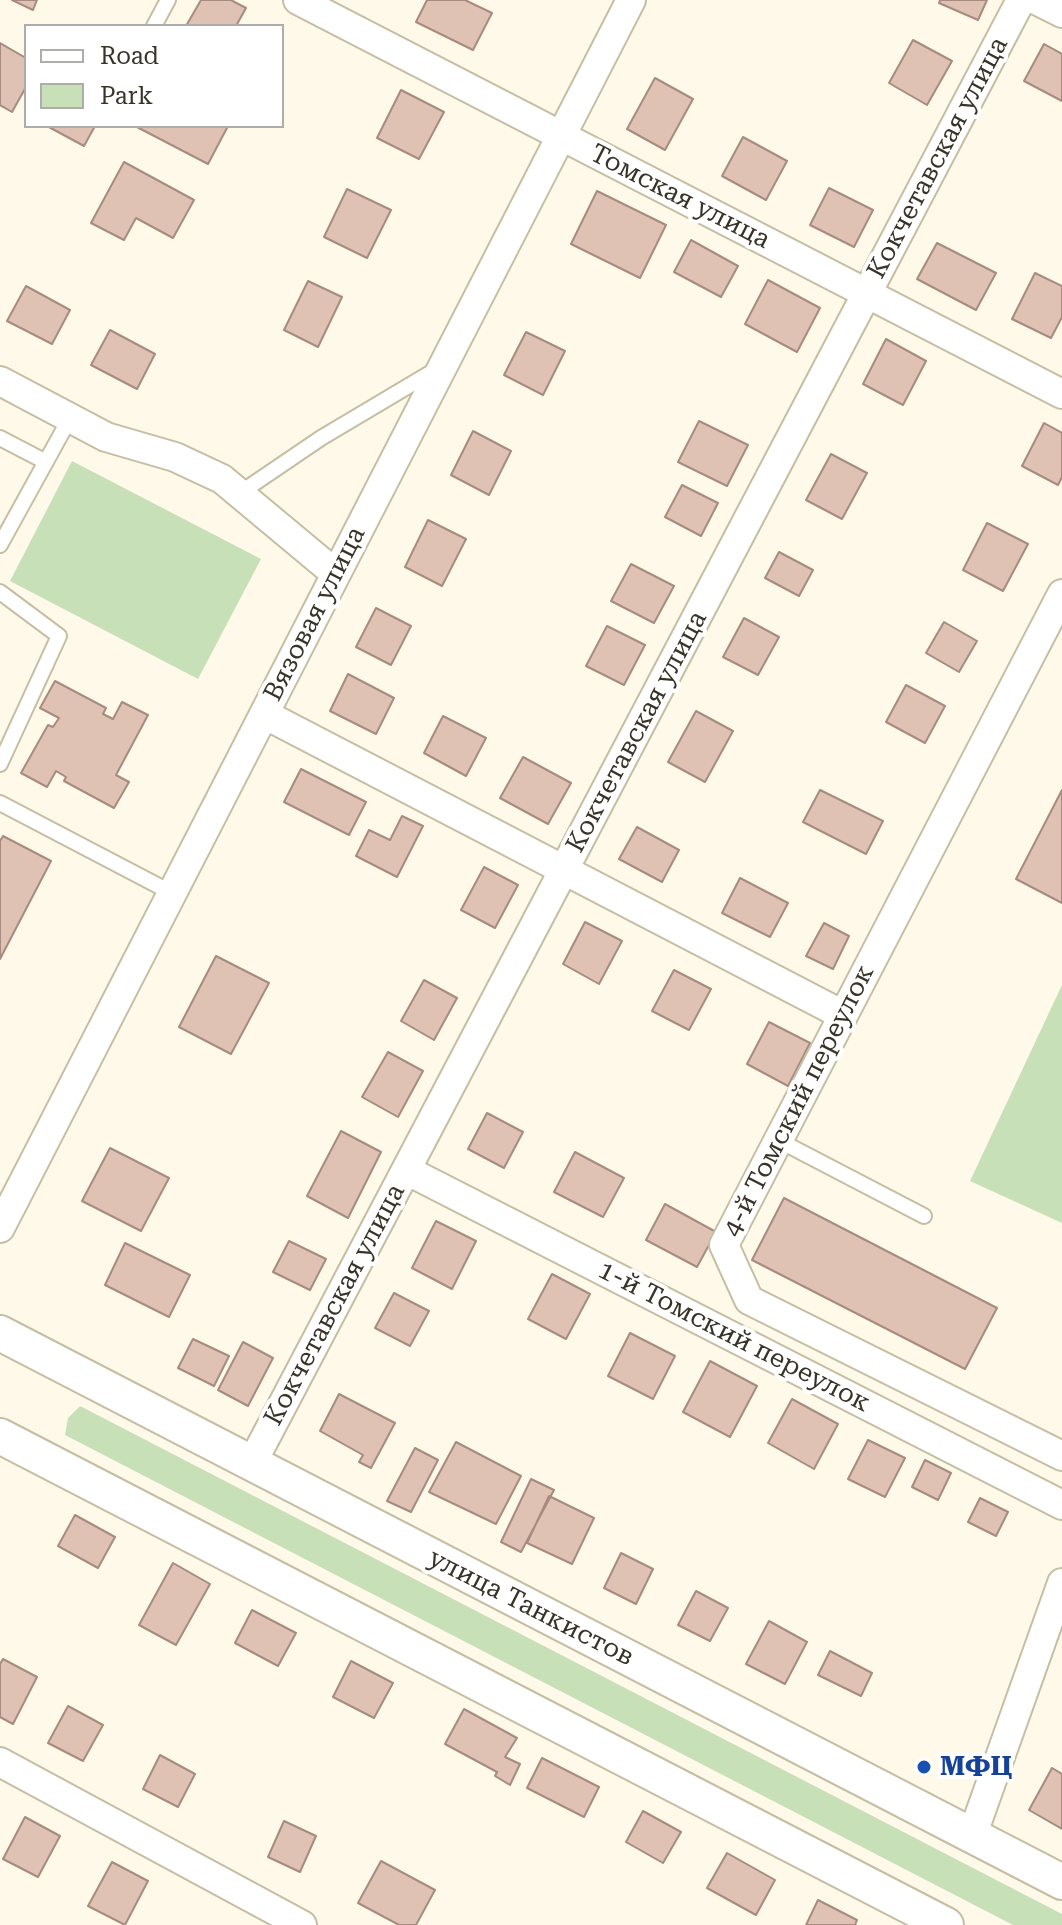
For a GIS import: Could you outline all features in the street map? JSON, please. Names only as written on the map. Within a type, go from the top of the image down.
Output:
[{"type":"street","name":"Томская улица","points":[[298,0],[1062,394]]},
{"type":"street","name":"Вязовая улица","points":[[0,1228],[7,1198],[172,893],[631,0]]},
{"type":"street","name":"Кокчетавская улица","points":[[252,1463],[1021,0]]},
{"type":"street","points":[[1036,0],[1062,13]]},
{"type":"street","points":[[0,381],[106,437],[175,457],[222,479],[336,574]]},
{"type":"street","name":"4-й Томский переулок","points":[[1062,594],[724,1245],[749,1300],[1062,1456]]},
{"type":"street","points":[[264,714],[843,1015]]},
{"type":"street","name":"1-й Томский переулок","points":[[406,1170],[1062,1505]]},
{"type":"street","name":"улица Танкистов","points":[[0,1333],[1062,1882]]},
{"type":"street","points":[[0,1436],[946,1925]]},
{"type":"street","points":[[972,1836],[1062,1583]]},
{"type":"street","points":[[0,1762],[302,1925]]},
{"type":"lane","points":[[155,24],[168,0]]},
{"type":"lane","points":[[240,493],[321,438],[444,364]]},
{"type":"lane","points":[[0,545],[70,418]]},
{"type":"lane","points":[[0,438],[46,462]]},
{"type":"lane","points":[[0,592],[59,636],[0,764]]},
{"type":"lane","points":[[0,803],[172,893]]},
{"type":"lane","points":[[778,1140],[924,1216]]},
{"type":"green space","points":[[72,461],[261,559],[198,679],[10,581]]},
{"type":"green space","points":[[1062,985],[1062,1223],[970,1181]]},
{"type":"green space","points":[[80,1406],[1062,1914],[1062,1925],[1013,1925],[65,1435],[68,1418]]},
{"type":"building","points":[[12,0],[37,0],[33,10]]},
{"type":"building","points":[[201,0],[231,0],[246,8],[237,24],[187,24]]},
{"type":"building","points":[[427,0],[465,0],[492,13],[473,50],[416,22]]},
{"type":"building","points":[[940,0],[987,0],[978,20],[939,3]]},
{"type":"building","points":[[913,40],[952,61],[927,105],[889,83]]},
{"type":"building","points":[[0,43],[24,57],[24,91],[12,112],[0,105]]},
{"type":"building","points":[[1044,44],[1062,54],[1062,101],[1024,81]]},
{"type":"building","points":[[655,78],[693,99],[665,150],[627,129]]},
{"type":"building","points":[[401,90],[444,112],[419,159],[377,138]]},
{"type":"building","points":[[51,128],[94,128],[84,146]]},
{"type":"building","points":[[139,128],[227,128],[208,164]]},
{"type":"building","points":[[743,137],[787,161],[766,200],[722,176]]},
{"type":"building","points":[[124,162],[194,200],[173,238],[136,218],[124,240],[91,223]]},
{"type":"building","points":[[829,188],[873,210],[854,247],[810,225]]},
{"type":"building","points":[[347,189],[391,210],[367,258],[324,237]]},
{"type":"building","points":[[597,191],[666,225],[640,278],[571,244]]},
{"type":"building","points":[[691,240],[738,266],[721,297],[674,272]]},
{"type":"building","points":[[937,243],[996,273],[976,310],[917,279]]},
{"type":"building","points":[[1035,273],[1062,286],[1062,317],[1051,338],[1012,319]]},
{"type":"building","points":[[768,280],[820,308],[797,352],[745,324]]},
{"type":"building","points":[[308,281],[342,297],[318,347],[284,330]]},
{"type":"building","points":[[26,286],[70,310],[52,344],[7,321]]},
{"type":"building","points":[[110,330],[155,354],[137,389],[91,365]]},
{"type":"building","points":[[526,332],[565,351],[543,395],[504,375]]},
{"type":"building","points":[[886,339],[926,361],[903,405],[863,384]]},
{"type":"building","points":[[699,421],[748,445],[727,486],[678,462]]},
{"type":"building","points":[[1044,423],[1062,433],[1062,477],[1058,485],[1022,466]]},
{"type":"building","points":[[473,431],[511,451],[489,495],[451,475]]},
{"type":"building","points":[[831,454],[867,473],[842,519],[806,500]]},
{"type":"building","points":[[682,485],[718,503],[701,536],[665,517]]},
{"type":"building","points":[[428,520],[466,539],[442,586],[405,567]]},
{"type":"building","points":[[987,523],[1028,544],[1003,591],[963,570]]},
{"type":"building","points":[[779,552],[813,570],[799,596],[765,578]]},
{"type":"building","points":[[631,564],[674,586],[654,623],[611,601]]},
{"type":"building","points":[[376,608],[411,626],[391,665],[356,647]]},
{"type":"building","points":[[744,618],[779,637],[758,675],[723,657]]},
{"type":"building","points":[[944,622],[977,641],[959,672],[926,653]]},
{"type":"building","points":[[607,626],[645,645],[624,685],[586,666]]},
{"type":"building","points":[[348,674],[394,698],[376,734],[330,711]]},
{"type":"building","points":[[55,681],[106,708],[103,714],[113,719],[122,702],[148,715],[116,775],[129,782],[114,808],[64,781],[66,777],[56,771],[47,787],[21,773],[48,725],[53,727],[59,718],[40,708]]},
{"type":"building","points":[[906,685],[945,706],[925,743],[886,722]]},
{"type":"building","points":[[696,711],[733,731],[705,782],[668,762]]},
{"type":"building","points":[[443,716],[486,738],[466,776],[424,753]]},
{"type":"building","points":[[523,757],[571,783],[548,824],[500,798]]},
{"type":"building","points":[[301,769],[366,802],[349,835],[284,802]]},
{"type":"building","points":[[820,790],[883,821],[866,854],[803,822]]},
{"type":"building","points":[[1062,790],[1062,903],[1016,879]]},
{"type":"building","points":[[402,816],[423,826],[397,877],[356,856],[369,830],[390,840]]},
{"type":"building","points":[[637,827],[679,850],[662,882],[619,859]]},
{"type":"building","points":[[3,836],[51,861],[0,959],[0,841]]},
{"type":"building","points":[[484,867],[518,885],[495,928],[461,910]]},
{"type":"building","points":[[740,878],[788,903],[770,937],[722,913]]},
{"type":"building","points":[[585,922],[622,941],[599,984],[563,964]]},
{"type":"building","points":[[824,923],[849,936],[833,969],[806,956]]},
{"type":"building","points":[[216,956],[269,983],[231,1054],[179,1027]]},
{"type":"building","points":[[674,970],[711,989],[689,1030],[652,1011]]},
{"type":"building","points":[[424,980],[457,998],[434,1040],[401,1021]]},
{"type":"building","points":[[769,1022],[810,1043],[788,1086],[747,1064]]},
{"type":"building","points":[[388,1052],[423,1071],[398,1117],[362,1097]]},
{"type":"building","points":[[487,1113],[523,1132],[504,1168],[468,1149]]},
{"type":"building","points":[[341,1131],[381,1152],[348,1218],[307,1196]]},
{"type":"building","points":[[110,1148],[169,1178],[141,1231],[82,1201]]},
{"type":"building","points":[[575,1152],[624,1178],[603,1217],[554,1192]]},
{"type":"building","points":[[784,1198],[997,1308],[965,1369],[752,1260]]},
{"type":"building","points":[[665,1204],[716,1232],[697,1267],[646,1240]]},
{"type":"building","points":[[436,1221],[476,1241],[452,1289],[412,1268]]},
{"type":"building","points":[[289,1241],[326,1259],[310,1290],[273,1272]]},
{"type":"building","points":[[125,1243],[190,1275],[169,1317],[105,1285]]},
{"type":"building","points":[[552,1274],[590,1294],[566,1339],[528,1319]]},
{"type":"building","points":[[394,1293],[429,1311],[410,1346],[375,1328]]},
{"type":"building","points":[[630,1333],[675,1356],[653,1399],[608,1376]]},
{"type":"building","points":[[193,1339],[229,1356],[214,1386],[178,1368]]},
{"type":"building","points":[[243,1342],[273,1358],[248,1406],[218,1390]]},
{"type":"building","points":[[710,1361],[757,1386],[730,1437],[683,1412]]},
{"type":"building","points":[[339,1394],[395,1423],[371,1468],[359,1462],[363,1455],[320,1431]]},
{"type":"building","points":[[792,1399],[838,1424],[814,1469],[768,1443]]},
{"type":"building","points":[[868,1440],[905,1458],[885,1497],[848,1479]]},
{"type":"building","points":[[456,1442],[521,1476],[496,1524],[429,1492]]},
{"type":"building","points":[[415,1448],[438,1460],[411,1512],[387,1501]]},
{"type":"building","points":[[925,1460],[951,1473],[938,1500],[912,1487]]},
{"type":"building","points":[[531,1479],[554,1490],[521,1552],[501,1542]]},
{"type":"building","points":[[549,1496],[594,1518],[572,1564],[527,1543]]},
{"type":"building","points":[[980,1498],[1008,1512],[996,1536],[968,1522]]},
{"type":"building","points":[[75,1515],[115,1537],[98,1568],[58,1546]]},
{"type":"building","points":[[621,1553],[653,1569],[636,1604],[604,1588]]},
{"type":"building","points":[[173,1563],[210,1584],[176,1645],[139,1625]]},
{"type":"building","points":[[696,1591],[728,1608],[710,1641],[678,1625]]},
{"type":"building","points":[[252,1610],[296,1633],[278,1666],[235,1643]]},
{"type":"building","points":[[769,1621],[807,1642],[785,1684],[746,1664]]},
{"type":"building","points":[[830,1651],[872,1673],[861,1696],[818,1675]]},
{"type":"building","points":[[3,1659],[37,1677],[13,1724],[0,1717],[0,1664]]},
{"type":"building","points":[[351,1661],[393,1683],[374,1718],[333,1697]]},
{"type":"building","points":[[68,1706],[103,1725],[83,1761],[48,1743]]},
{"type":"building","points":[[464,1709],[517,1738],[505,1757],[520,1764],[510,1785],[495,1776],[497,1772],[445,1744]]},
{"type":"building","points":[[160,1755],[195,1774],[178,1807],[143,1789]]},
{"type":"building","points":[[542,1758],[599,1787],[584,1817],[527,1788]]},
{"type":"building","points":[[1052,1768],[1062,1774],[1062,1829],[1029,1810]]},
{"type":"building","points":[[643,1811],[681,1832],[663,1863],[626,1842]]},
{"type":"building","points":[[25,1817],[60,1836],[38,1877],[3,1859]]},
{"type":"building","points":[[284,1821],[316,1836],[300,1872],[268,1857]]},
{"type":"building","points":[[727,1853],[775,1880],[756,1915],[707,1888]]},
{"type":"building","points":[[381,1861],[435,1890],[416,1925],[399,1925],[358,1903]]},
{"type":"building","points":[[112,1862],[148,1881],[125,1925],[88,1906]]},
{"type":"building","points":[[818,1900],[857,1920],[855,1925],[806,1925]]},
{"type":"place","name":"МФЦ","points":[[924,1767]]}]
